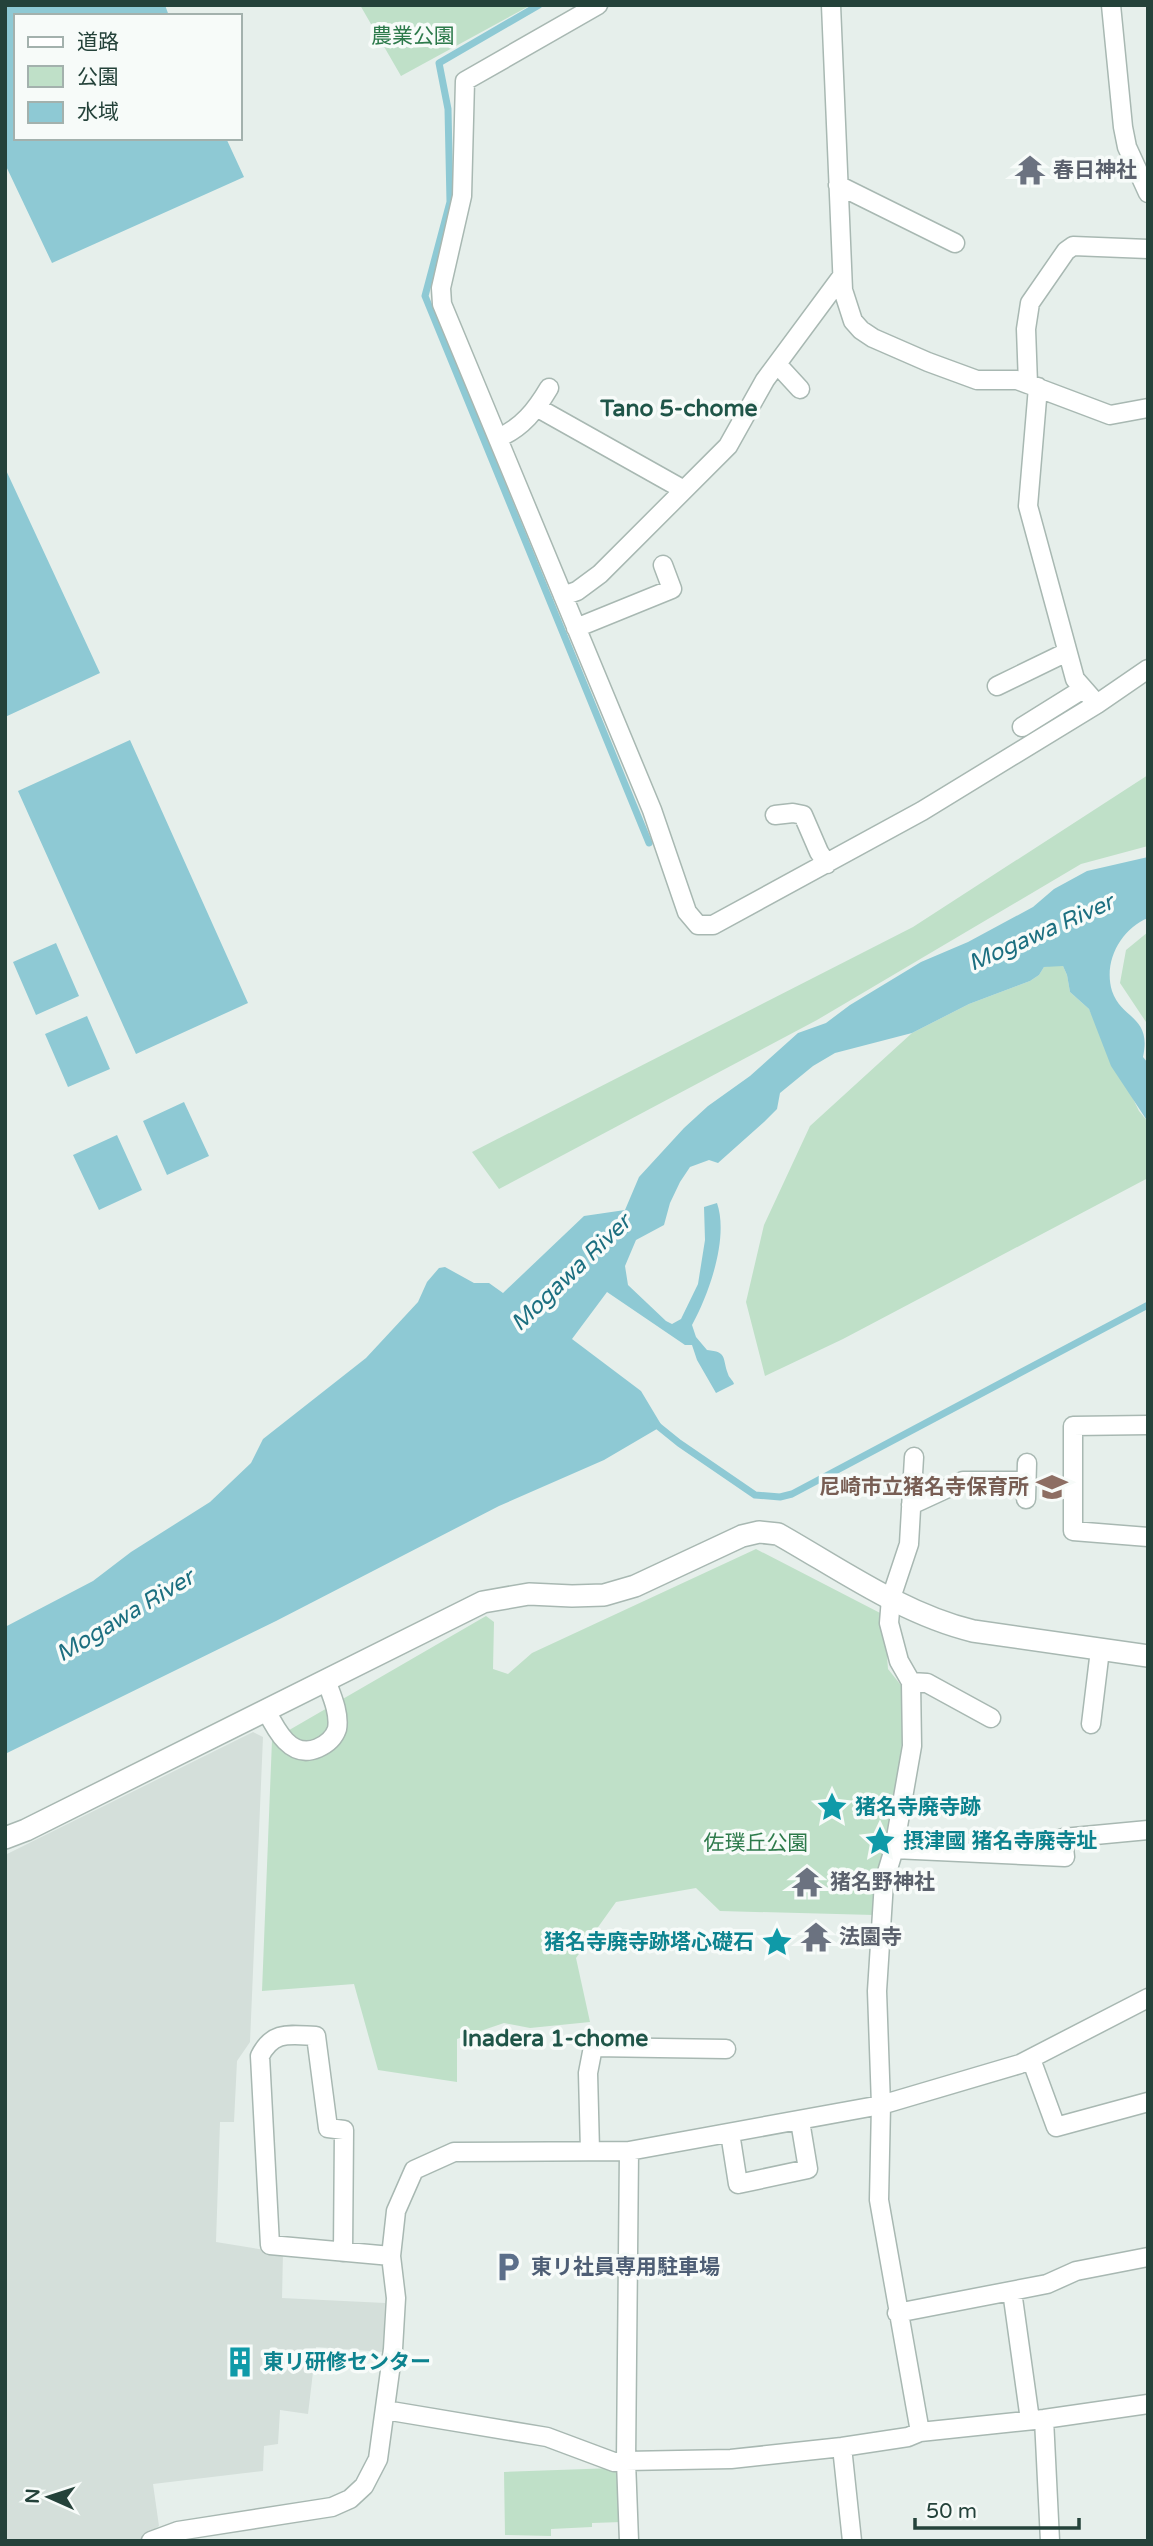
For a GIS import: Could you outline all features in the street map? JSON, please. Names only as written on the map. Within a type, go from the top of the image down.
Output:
[{"type":"street","points":[[598,5],[466,81],[462,196],[441,288],[442,304],[652,810],[687,912],[698,925],[713,925],[922,811],[1097,704],[1148,669]]},
{"type":"street","points":[[831,5],[843,290],[853,321],[873,338],[977,380],[1017,380],[1110,415],[1148,408]]},
{"type":"street","points":[[1111,5],[1123,127],[1127,147],[1148,193]]},
{"type":"street","points":[[838,185],[955,243]]},
{"type":"street","points":[[1097,704],[1075,679],[1028,506],[1033,386],[1027,329],[1030,303],[1066,251],[1073,246],[1148,249]]},
{"type":"street","points":[[563,596],[577,591],[600,574],[728,446],[751,403],[842,275]]},
{"type":"street","points":[[777,364],[800,390]]},
{"type":"street","points":[[498,438],[512,432],[538,408],[549,388]]},
{"type":"street","points":[[538,408],[684,490]]},
{"type":"street","points":[[576,628],[678,587],[663,565]]},
{"type":"street","points":[[997,686],[1067,652]]},
{"type":"street","points":[[1023,727],[1083,689]]},
{"type":"street","points":[[775,815],[803,815],[827,864]]},
{"type":"street","points":[[1148,1425],[1073,1426],[1073,1531],[1148,1537]]},
{"type":"street","points":[[914,1457],[909,1544],[891,1598],[889,1623],[899,1661],[911,1682],[912,1746],[894,1849],[884,1882],[878,1981],[881,2105],[879,2200],[920,2432]]},
{"type":"street","points":[[911,1505],[963,1481],[1026,1490],[1027,1463]]},
{"type":"street","points":[[5,1838],[26,1830],[483,1602],[529,1594],[572,1597],[604,1595],[635,1586],[742,1536],[759,1532],[778,1534],[891,1598],[947,1625],[1148,1656]]},
{"type":"street","points":[[1091,1724],[1100,1650]]},
{"type":"street","points":[[266,1710],[278,1733],[296,1749],[313,1751],[328,1744],[337,1730],[337,1711],[326,1679]]},
{"type":"street","points":[[911,1682],[927,1683],[991,1718]]},
{"type":"street","points":[[894,1849],[1065,1857],[1063,1838],[1148,1830]]},
{"type":"street","points":[[151,2541],[178,2531],[332,2508],[350,2499],[364,2486],[378,2459],[393,2349],[396,2298],[391,2256],[396,2211],[414,2170],[454,2152],[629,2151],[881,2105],[1020,2064],[1148,1998]]},
{"type":"street","points":[[343,2252],[344,2130],[328,2128],[316,2036],[286,2034],[267,2042],[260,2056],[270,2245],[343,2252],[391,2256]]},
{"type":"street","points":[[590,2151],[588,2073],[593,2047],[726,2049]]},
{"type":"street","points":[[1031,2059],[1056,2127],[1148,2102]]},
{"type":"street","points":[[730,2133],[738,2184],[808,2169],[800,2121]]},
{"type":"street","points":[[629,2151],[626,2461],[629,2541]]},
{"type":"street","points":[[897,2313],[1047,2284],[1076,2271],[1148,2257]]},
{"type":"street","points":[[1012,2291],[1037,2419],[1050,2541]]},
{"type":"street","points":[[385,2410],[547,2437],[614,2462],[731,2459],[842,2447],[908,2437],[920,2432],[1148,2404]]},
{"type":"street","points":[[842,2447],[852,2541]]},
{"type":"shaded area","points":[[253,1732],[263,1737],[250,2042],[237,2061],[234,2122],[220,2122],[216,2242],[283,2253],[282,2298],[385,2303],[383,2352],[316,2347],[308,2414],[280,2410],[278,2444],[264,2446],[263,2471],[153,2484],[159,2526],[139,2541],[5,2541],[5,1855]]},
{"type":"green space","name":"農業公園","points":[[360,5],[531,5],[401,76]]},
{"type":"green space","points":[[1148,775],[1148,846],[1081,864],[817,1020],[499,1189],[472,1152],[913,927]]},
{"type":"green space","points":[[1148,932],[1148,1025],[1120,983],[1126,950]]},
{"type":"green space","points":[[1063,966],[1070,992],[1089,1009],[1139,1111],[1148,1122],[1148,1178],[843,1339],[765,1376],[746,1302],[764,1225],[810,1126],[912,1033],[969,1004],[1030,981],[1039,975],[1044,967]]},
{"type":"green space","name":"佐璞丘公園","points":[[756,1549],[884,1615],[888,1669],[908,1694],[891,1833],[884,1846],[874,1915],[720,1911],[696,1888],[616,1902],[576,1958],[590,2022],[530,2028],[504,2023],[457,2039],[457,2082],[378,2070],[354,1984],[262,1991],[272,1740],[486,1616],[494,1622],[493,1669],[508,1674],[532,1653]]},
{"type":"green space","points":[[614,2468],[620,2473],[622,2522],[551,2529],[551,2536],[505,2535],[504,2472]]},
{"type":"water","points":[[5,5],[165,5],[168,14],[14,14],[14,140],[227,140],[244,177],[52,263],[5,164]]},
{"type":"water","points":[[5,468],[100,673],[5,717]]},
{"type":"water","points":[[130,740],[248,1003],[136,1054],[18,791]]},
{"type":"water","name":"Mogawa River","points":[[1148,857],[1148,918],[1138,923],[1122,938],[1112,958],[1110,980],[1117,1000],[1143,1033],[1143,1057],[1148,1063],[1148,1122],[1111,1066],[1089,1009],[1070,992],[1063,966],[1044,967],[1039,975],[1030,981],[969,1004],[912,1033],[835,1053],[813,1066],[780,1093],[777,1109],[718,1163],[709,1160],[690,1167],[670,1203],[664,1225],[636,1240],[625,1266],[628,1285],[666,1321],[672,1324],[681,1319],[698,1284],[705,1240],[704,1207],[717,1203],[721,1232],[719,1249],[711,1282],[692,1325],[696,1337],[707,1350],[721,1354],[734,1384],[716,1393],[697,1360],[692,1345],[685,1345],[607,1292],[572,1339],[641,1391],[662,1426],[604,1460],[499,1506],[276,1621],[5,1754],[5,1627],[93,1581],[131,1552],[210,1502],[251,1463],[263,1439],[366,1358],[418,1302],[427,1282],[439,1268],[445,1267],[474,1283],[489,1283],[503,1293],[584,1216],[625,1210],[639,1177],[684,1128],[708,1106],[750,1076],[798,1033],[826,1023],[850,1005],[921,962],[968,942],[1033,907],[1054,889],[1087,871]]},
{"type":"water","points":[[56,943],[79,996],[36,1015],[13,962]]},
{"type":"water","points":[[87,1016],[110,1069],[68,1087],[45,1034]]},
{"type":"water","points":[[184,1102],[209,1156],[167,1175],[143,1121]]},
{"type":"water","points":[[117,1135],[142,1190],[99,1210],[73,1155]]},
{"type":"waterway","points":[[539,5],[439,63],[448,109],[450,202],[425,296],[649,843]]},
{"type":"waterway","points":[[653,1422],[755,1495],[780,1497],[792,1494],[1148,1305]]},
{"type":"place","name":"春日神社","points":[[1030,170]]},
{"type":"place","name":"尼崎市立猪名寺保育所","points":[[1052,1487]]},
{"type":"place","name":"猪名寺廃寺跡","points":[[832,1807]]},
{"type":"place","name":"摂津國 猪名寺廃寺址","points":[[880,1841]]},
{"type":"place","name":"猪名野神社","points":[[807,1882]]},
{"type":"place","name":"法園寺","points":[[816,1937]]},
{"type":"place","name":"猪名寺廃寺跡塔心礎石","points":[[777,1942]]},
{"type":"place","name":"東リ社員専用駐車場","points":[[508,2267]]},
{"type":"place","name":"東リ研修センター","points":[[240,2362]]},
{"type":"district","name":"Tano 5-chome","points":[[679,409]]},
{"type":"district","name":"Inadera 1-chome","points":[[555,2039]]}]
